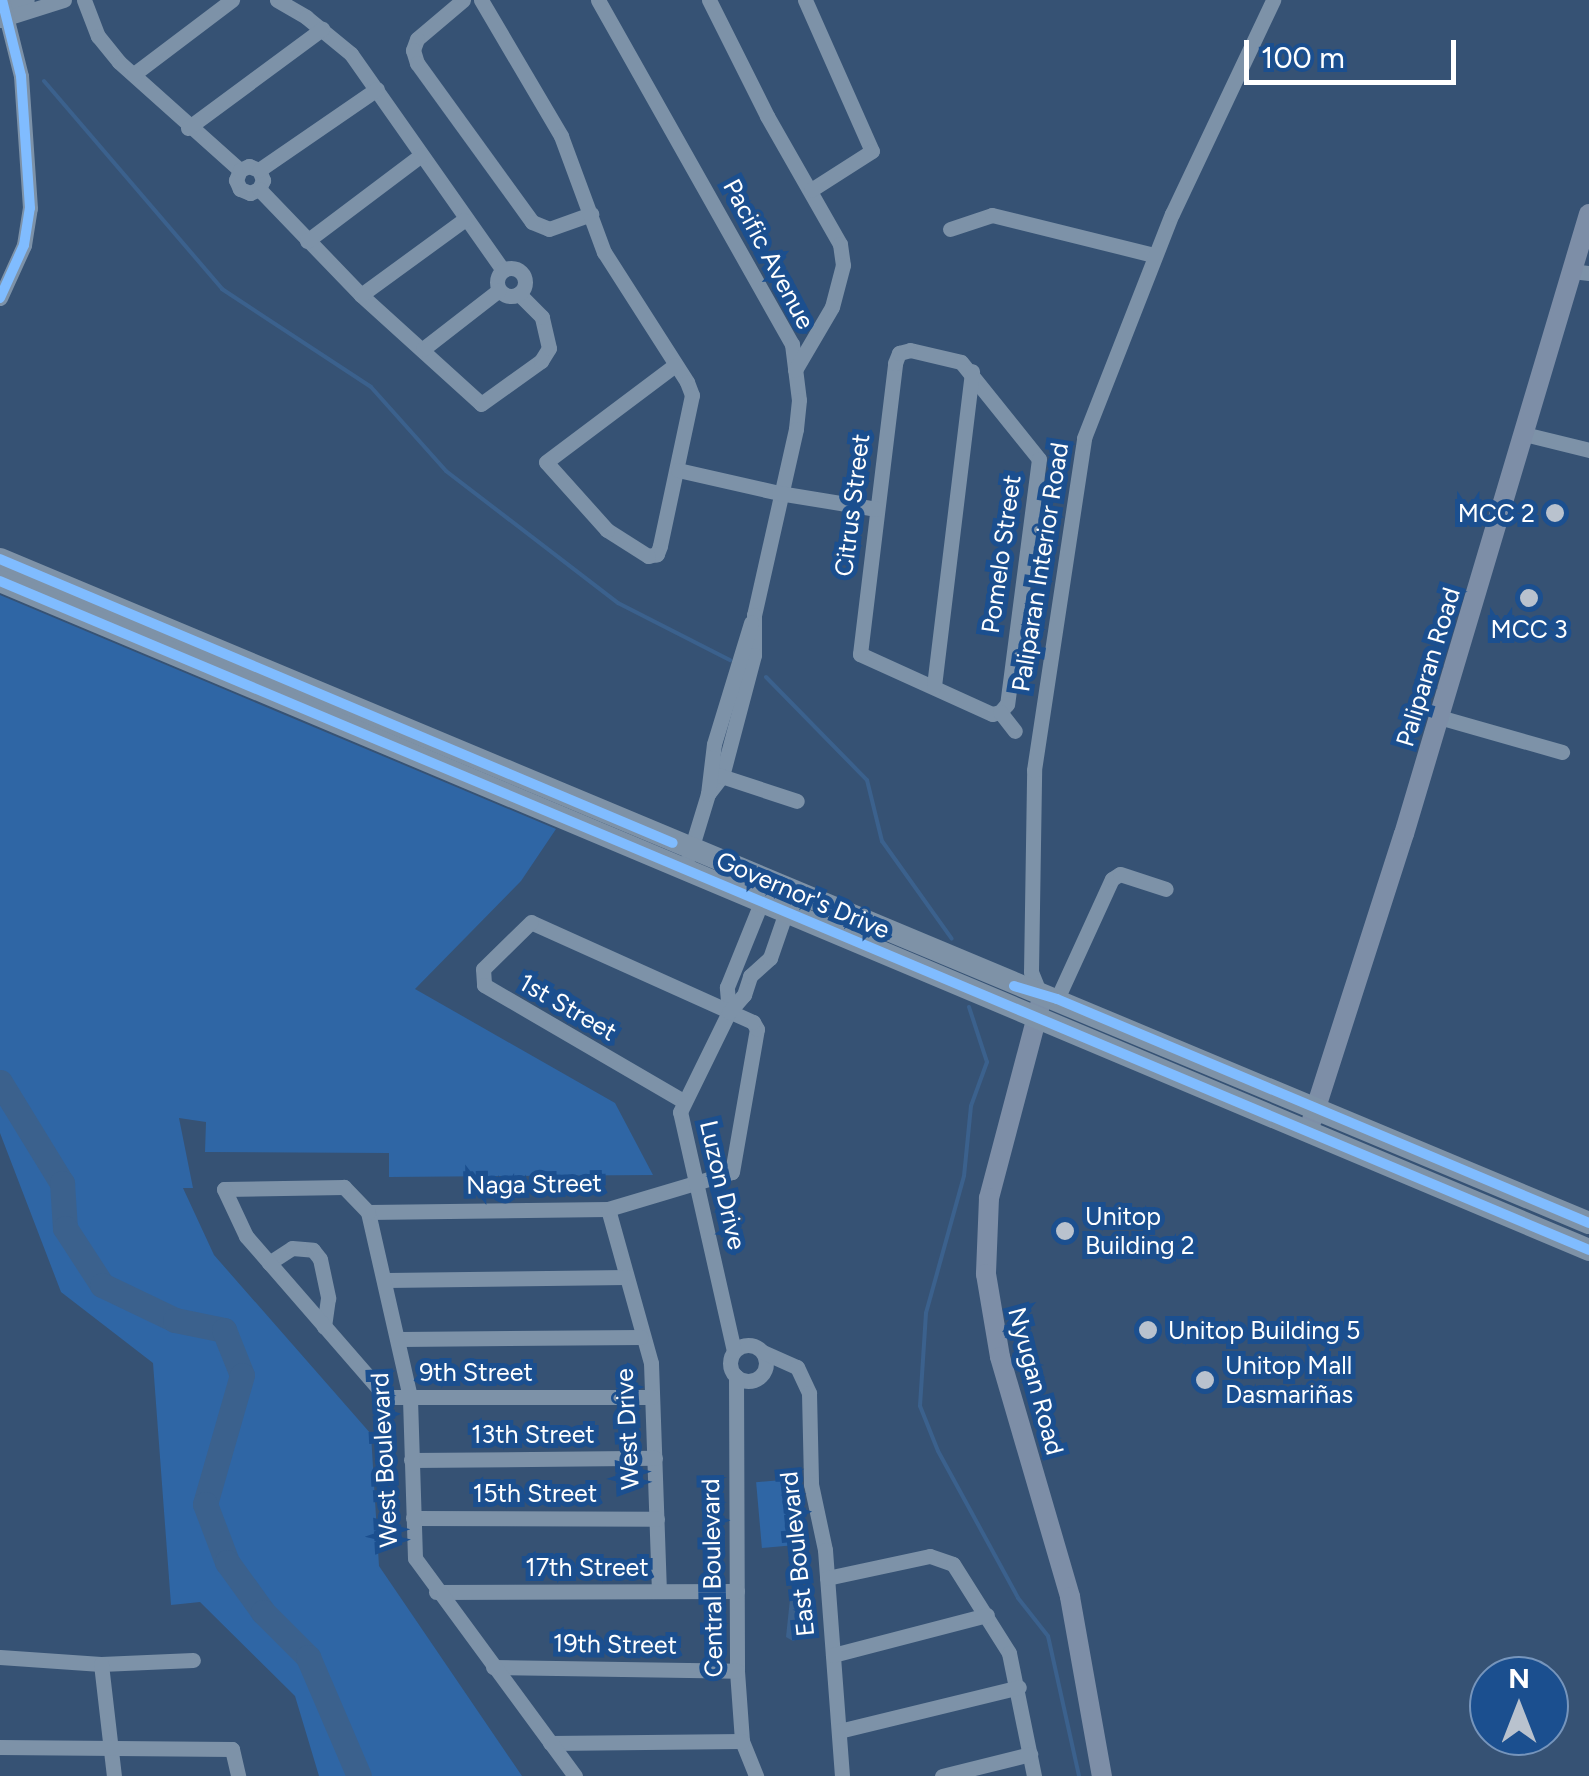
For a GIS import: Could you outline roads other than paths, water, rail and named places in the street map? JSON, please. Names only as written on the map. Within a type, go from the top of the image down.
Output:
[{"type":"highway","name":"Governor's Drive","points":[[1,565],[688,859],[1046,1004],[1317,1108],[1589,1223]]},
{"type":"highway","name":"Governor's Drive","points":[[1046,1004],[1307,1132],[1589,1250]]},
{"type":"main road","name":"Paliparan Road","points":[[1307,1132],[1526,429],[1581,272],[1589,214]]},
{"type":"main road","name":"Nyugan Road","points":[[1046,1004],[989,1198],[986,1274],[1000,1357],[1070,1597],[1102,1776]]},
{"type":"street","points":[[3,11],[27,0]]},
{"type":"street","points":[[3,11],[64,0]]},
{"type":"street","points":[[84,0],[98,36],[188,128],[240,170]]},
{"type":"street","points":[[134,74],[232,0]]},
{"type":"street","points":[[277,0],[322,29],[351,54],[502,270]]},
{"type":"street","points":[[463,0],[418,39],[413,50],[416,62],[532,222],[550,229],[591,214]]},
{"type":"street","points":[[481,0],[561,136],[604,252],[676,365],[692,394],[660,546],[657,554],[648,556],[607,530],[546,462],[676,365]]},
{"type":"street","name":"Pacific Avenue","points":[[598,0],[782,323],[792,344],[799,400],[796,429],[754,615],[754,655],[740,676],[688,859]]},
{"type":"street","points":[[710,0],[767,116],[840,244],[843,265],[832,307],[795,370]]},
{"type":"street","points":[[805,0],[872,151],[811,190]]},
{"type":"street","name":"Paliparan Interior Road","points":[[1046,1004],[1031,972],[1034,770],[1084,438],[1154,256],[1274,0]]},
{"type":"street","points":[[0,298],[24,245],[30,208],[26,110],[3,11]]},
{"type":"street","points":[[188,128],[322,29]]},
{"type":"street","points":[[259,170],[377,90]]},
{"type":"street","points":[[307,240],[421,155]]},
{"type":"street","points":[[259,189],[263,180],[259,170],[250,166],[240,170],[236,180],[240,189],[259,189],[361,294],[481,404],[541,361],[548,348],[542,317],[519,294]]},
{"type":"street","points":[[950,229],[992,215],[1154,256]]},
{"type":"street","points":[[361,294],[464,220]]},
{"type":"street","points":[[514,268],[523,274],[525,284],[519,294],[508,296],[499,290],[496,279],[502,270],[514,268]]},
{"type":"street","points":[[423,349],[499,290]]},
{"type":"street","name":"Citrus Street","points":[[934,686],[868,661],[860,654],[859,644],[899,353],[910,350],[961,362],[972,370]]},
{"type":"street","points":[[972,370],[934,686],[996,713],[1015,730]]},
{"type":"street","name":"Pomelo Street","points":[[972,370],[1039,459],[1006,704],[996,713]]},
{"type":"street","points":[[1526,429],[1589,439]]},
{"type":"street","points":[[1526,429],[1589,450]]},
{"type":"street","points":[[678,470],[779,493],[877,509]]},
{"type":"street","points":[[1439,717],[1562,752]]},
{"type":"street","points":[[714,774],[797,801]]},
{"type":"street","points":[[1046,1004],[1112,878],[1120,874],[1166,889]]},
{"type":"street","points":[[729,1012],[728,987],[766,891]]},
{"type":"street","points":[[729,1012],[744,994],[750,976],[770,958],[790,901]]},
{"type":"street","name":"1st Street","points":[[683,1101],[490,992],[484,985],[483,969],[531,922],[729,1012]]},
{"type":"street","name":"Luzon Drive","points":[[729,1012],[680,1112],[728,1319],[739,1348]]},
{"type":"street","name":"Naga Street","points":[[368,1212],[608,1209],[725,1177],[734,1166],[757,1030],[753,1022],[729,1012]]},
{"type":"street","name":"9th Street","points":[[368,1212],[344,1187],[224,1188],[246,1236],[379,1392],[410,1397],[652,1397]]},
{"type":"street","name":"West Drive","points":[[608,1209],[650,1363],[659,1591]]},
{"type":"street","name":"West Boulevard","points":[[368,1212],[410,1397],[415,1558],[436,1592],[575,1776]]},
{"type":"street","points":[[270,1263],[292,1248],[313,1250],[320,1259],[328,1298],[324,1327]]},
{"type":"street","points":[[386,1280],[626,1276]]},
{"type":"street","points":[[400,1340],[641,1337]]},
{"type":"street","points":[[739,1348],[763,1352],[766,1364],[758,1378],[746,1381],[736,1376],[730,1361],[739,1348]]},
{"type":"street","name":"East Boulevard","points":[[763,1352],[797,1367],[806,1380],[811,1406],[811,1484],[827,1578],[842,1776]]},
{"type":"street","name":"Central Boulevard","points":[[736,1376],[737,1671],[742,1741],[756,1776]]},
{"type":"street","name":"13th Street","points":[[411,1460],[654,1458]]},
{"type":"street","name":"15th Street","points":[[413,1518],[657,1519]]},
{"type":"street","points":[[827,1578],[930,1556],[953,1564],[1010,1653],[1034,1776]]},
{"type":"street","name":"17th Street","points":[[436,1592],[737,1591]]},
{"type":"street","points":[[833,1656],[986,1615]]},
{"type":"street","points":[[0,1658],[101,1664],[192,1660]]},
{"type":"street","points":[[101,1664],[114,1776]]},
{"type":"street","name":"19th Street","points":[[493,1668],[737,1671]]},
{"type":"street","points":[[839,1731],[1019,1687]]},
{"type":"street","points":[[550,1743],[742,1741]]},
{"type":"street","points":[[0,1747],[232,1749],[238,1776]]},
{"type":"street","points":[[942,1776],[1030,1754]]},
{"type":"waterway","points":[[44,81],[222,289],[371,387],[446,471],[618,603],[730,660]]},
{"type":"waterway","points":[[766,677],[867,780],[882,841],[952,939]]},
{"type":"waterway","points":[[969,1007],[987,1062],[971,1106],[964,1176],[926,1313],[920,1406],[938,1451],[1018,1598],[1048,1636],[1079,1776]]},
{"type":"waterway","points":[[0,1082],[62,1183],[65,1228],[102,1285],[175,1320],[224,1330],[242,1375],[205,1504],[227,1562],[263,1612],[308,1657],[359,1776]]},
{"type":"place","name":"MCC 2","points":[[1555,513]]},
{"type":"place","name":"MCC 3","points":[[1529,598]]},
{"type":"place","name":"Unitop Building 2","points":[[1065,1231]]},
{"type":"place","name":"Unitop Building 5","points":[[1148,1330]]},
{"type":"place","name":"Unitop Mall Dasmariñas","points":[[1205,1380]]}]
